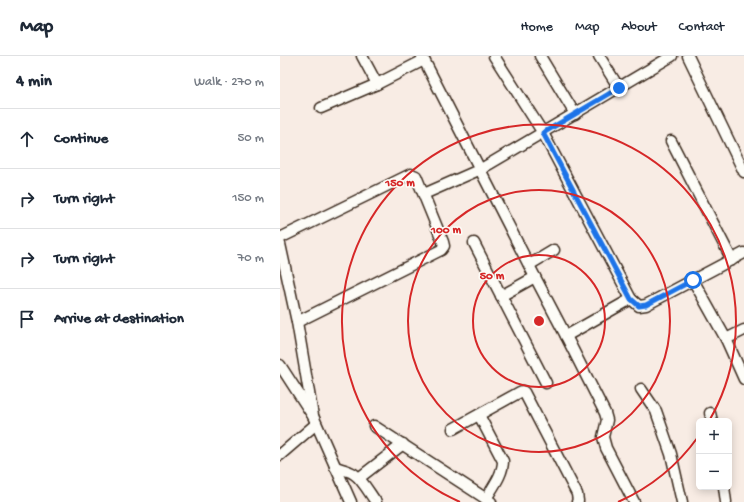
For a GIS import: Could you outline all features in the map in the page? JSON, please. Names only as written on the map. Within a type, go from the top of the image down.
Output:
[{"type":"street","points":[[362,56],[376,84]]},
{"type":"street","points":[[494,56],[543,133],[631,299],[639,306],[646,305],[744,253]]},
{"type":"street","points":[[540,56],[575,114]]},
{"type":"street","points":[[599,56],[619,88]]},
{"type":"street","points":[[424,194],[481,169],[672,56]]},
{"type":"street","points":[[688,56],[744,172]]},
{"type":"street","points":[[321,108],[376,84],[423,58],[605,414],[607,420],[603,437],[606,448],[634,502]]},
{"type":"street","points":[[671,141],[732,260]]},
{"type":"street","points":[[280,238],[411,174],[416,176],[444,246],[441,250],[297,322]]},
{"type":"street","points":[[474,243],[546,383]]},
{"type":"street","points":[[280,244],[297,322],[314,420]]},
{"type":"street","points":[[529,265],[554,250]]},
{"type":"street","points":[[501,296],[535,277]]},
{"type":"street","points":[[693,280],[726,339],[744,379]]},
{"type":"street","points":[[566,336],[631,299]]},
{"type":"street","points":[[726,339],[744,330]]},
{"type":"street","points":[[280,365],[314,420],[350,502]]},
{"type":"street","points":[[641,389],[656,412],[671,454],[682,502]]},
{"type":"street","points":[[453,429],[520,392],[524,392],[577,494],[577,502]]},
{"type":"street","points":[[374,426],[488,501],[501,473],[503,462],[479,415]]},
{"type":"street","points":[[280,455],[314,420]]},
{"type":"street","points":[[359,478],[402,444]]},
{"type":"street","points":[[335,467],[354,474],[359,478],[376,502]]},
{"type":"street","points":[[724,490],[726,502]]},
{"type":"route","points":[[619,88],[543,133],[631,299],[635,303],[639,306],[646,305],[693,280]]}]
